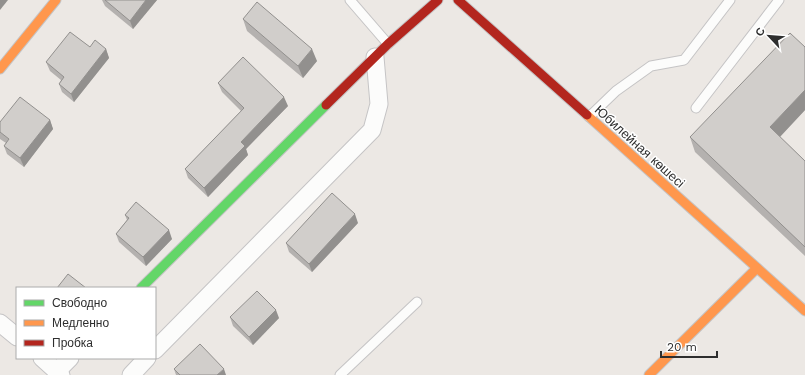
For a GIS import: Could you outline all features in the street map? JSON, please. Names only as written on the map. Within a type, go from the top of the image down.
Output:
[{"type":"street","points":[[0,69],[56,0]]},
{"type":"street","points":[[142,287],[388,44],[438,0]]},
{"type":"street","name":"Юбилейная көшесі","points":[[458,0],[805,311]]},
{"type":"street","points":[[156,349],[372,130],[379,104],[375,57]]},
{"type":"street","points":[[650,375],[757,268]]},
{"type":"street","points":[[0,323],[16,336]]},
{"type":"street","points":[[43,359],[59,373],[69,359]]},
{"type":"street","points":[[131,375],[146,359]]},
{"type":"lane","points":[[350,0],[388,44]]},
{"type":"lane","points":[[589,117],[616,91],[651,66],[684,60],[730,0]]},
{"type":"lane","points":[[696,108],[779,0]]},
{"type":"lane","points":[[340,375],[417,302]]},
{"type":"building","points":[[105,0],[146,0],[130,21]]},
{"type":"building","points":[[257,2],[312,49],[298,66],[243,19]]},
{"type":"building","points":[[70,32],[90,47],[95,40],[106,49],[71,94],[59,84],[64,77],[46,62]]},
{"type":"building","points":[[790,33],[805,47],[805,90],[770,127],[805,161],[805,247],[690,137]]},
{"type":"building","points":[[243,57],[284,97],[241,142],[245,146],[204,188],[185,169],[244,108],[218,83]]},
{"type":"building","points":[[20,97],[50,120],[20,158],[4,146],[9,139],[0,132],[0,122]]},
{"type":"building","points":[[332,193],[355,214],[309,264],[286,243]]},
{"type":"building","points":[[136,202],[169,230],[143,257],[116,234],[129,218],[125,215]]},
{"type":"building","points":[[68,274],[85,287],[58,287]]},
{"type":"building","points":[[257,291],[276,310],[249,337],[230,317]]},
{"type":"building","points":[[200,344],[224,369],[217,375],[180,375],[174,369]]},
{"type":"traffic: fast","points":[[142,287],[326,105]]},
{"type":"traffic: slow","points":[[0,69],[56,0]]},
{"type":"traffic: slow","points":[[587,115],[805,311]]},
{"type":"traffic: slow","points":[[649,375],[757,268]]},
{"type":"traffic: jam","points":[[326,105],[388,44],[438,0]]},
{"type":"traffic: jam","points":[[458,0],[587,115]]}]
